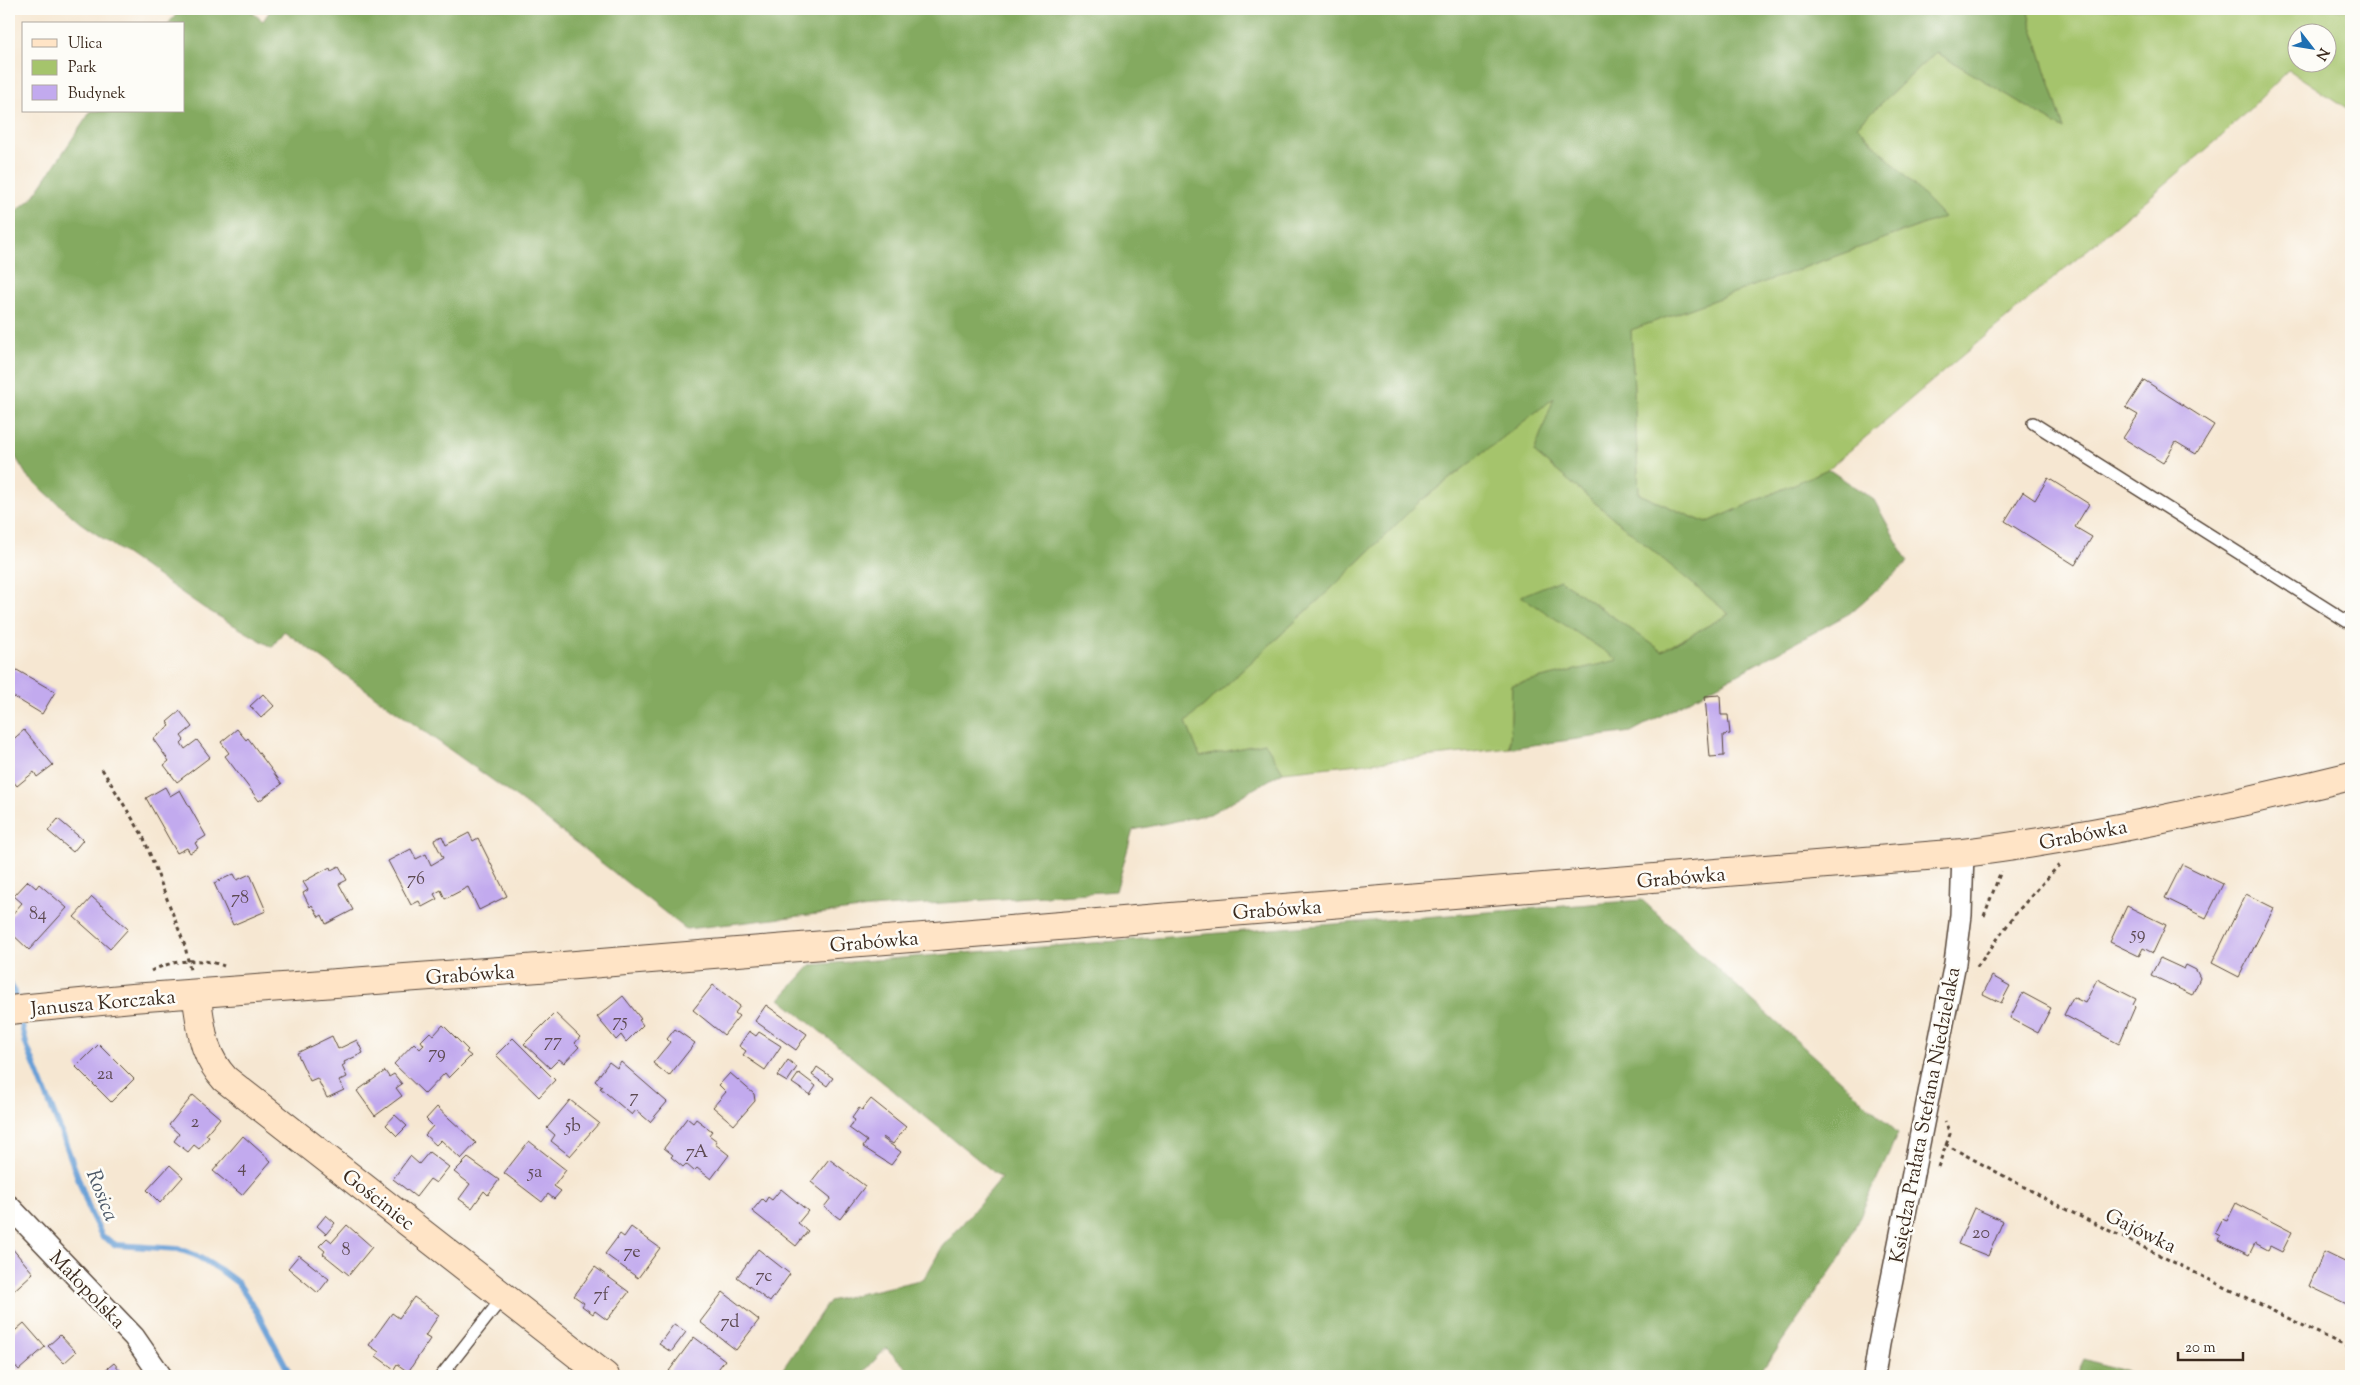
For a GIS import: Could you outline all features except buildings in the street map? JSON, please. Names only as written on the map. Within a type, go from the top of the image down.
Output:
[{"type":"street","name":"Grabówka","points":[[196,994],[1432,897],[1963,853],[2065,839],[2235,804],[2351,776]]},
{"type":"street","name":"Księdza Prałata Stefana Niedzielaka","points":[[1874,1376],[1878,1344],[1959,937],[1963,853]]},
{"type":"street","name":"Janusza Korczaka","points":[[16,1009],[196,994]]},
{"type":"street","name":"Gościniec","points":[[196,994],[205,1048],[209,1059],[225,1079],[605,1376]]},
{"type":"street","name":"Małopolska","points":[[9,1206],[134,1337],[161,1376]]},
{"type":"lane","points":[[2033,423],[2351,624]]},
{"type":"lane","points":[[442,1376],[503,1297]]},
{"type":"path","points":[[102,769],[143,836],[185,946],[196,994]]},
{"type":"path","points":[[1981,962],[2016,912],[2060,863]]},
{"type":"path","name":"Gajówka","points":[[1920,1133],[1939,1141],[2062,1208],[2351,1349]]},
{"type":"green space","points":[[181,9],[248,9],[263,21],[271,9],[2037,9],[2028,13],[2064,129],[1936,52],[1857,126],[1944,217],[1631,330],[1639,494],[1706,523],[1828,469],[1874,500],[1908,562],[1850,613],[1631,732],[1510,748],[1512,685],[1618,660],[1521,596],[1560,580],[1662,651],[1729,614],[1534,452],[1554,398],[1417,504],[1337,583],[1186,722],[1200,757],[1265,743],[1283,772],[1210,814],[1133,830],[1116,891],[870,908],[686,929],[534,810],[284,631],[272,647],[204,608],[79,522],[27,476],[9,446],[9,217],[33,197],[90,112],[185,112],[185,22],[170,22]]},
{"type":"green space","points":[[2037,9],[2351,9],[2351,111],[2292,72],[2338,72],[2338,22],[2288,22],[2288,71],[2222,136],[1828,469],[1706,523],[1639,494],[1631,330],[1944,217],[1857,126],[1936,52],[2064,129],[2028,13]]},
{"type":"green space","points":[[1555,397],[1534,452],[1729,614],[1662,651],[1560,580],[1522,596],[1619,660],[1512,685],[1510,748],[1283,772],[1265,743],[1200,757],[1186,722],[1337,583],[1417,504]]},
{"type":"green space","points":[[1642,900],[1898,1133],[1842,1255],[1758,1376],[915,1376],[886,1348],[860,1376],[778,1376],[829,1301],[924,1279],[941,1249],[1001,1178],[780,999],[811,965]]},
{"type":"green space","points":[[2084,1359],[2141,1376],[2076,1376]]},
{"type":"waterway","name":"Rosica","points":[[9,982],[15,993],[17,1004]]},
{"type":"waterway","name":"Rosica","points":[[20,1016],[26,1044],[64,1139],[91,1214],[102,1236],[116,1245],[178,1249],[195,1255],[238,1283],[257,1312],[291,1376]]}]
